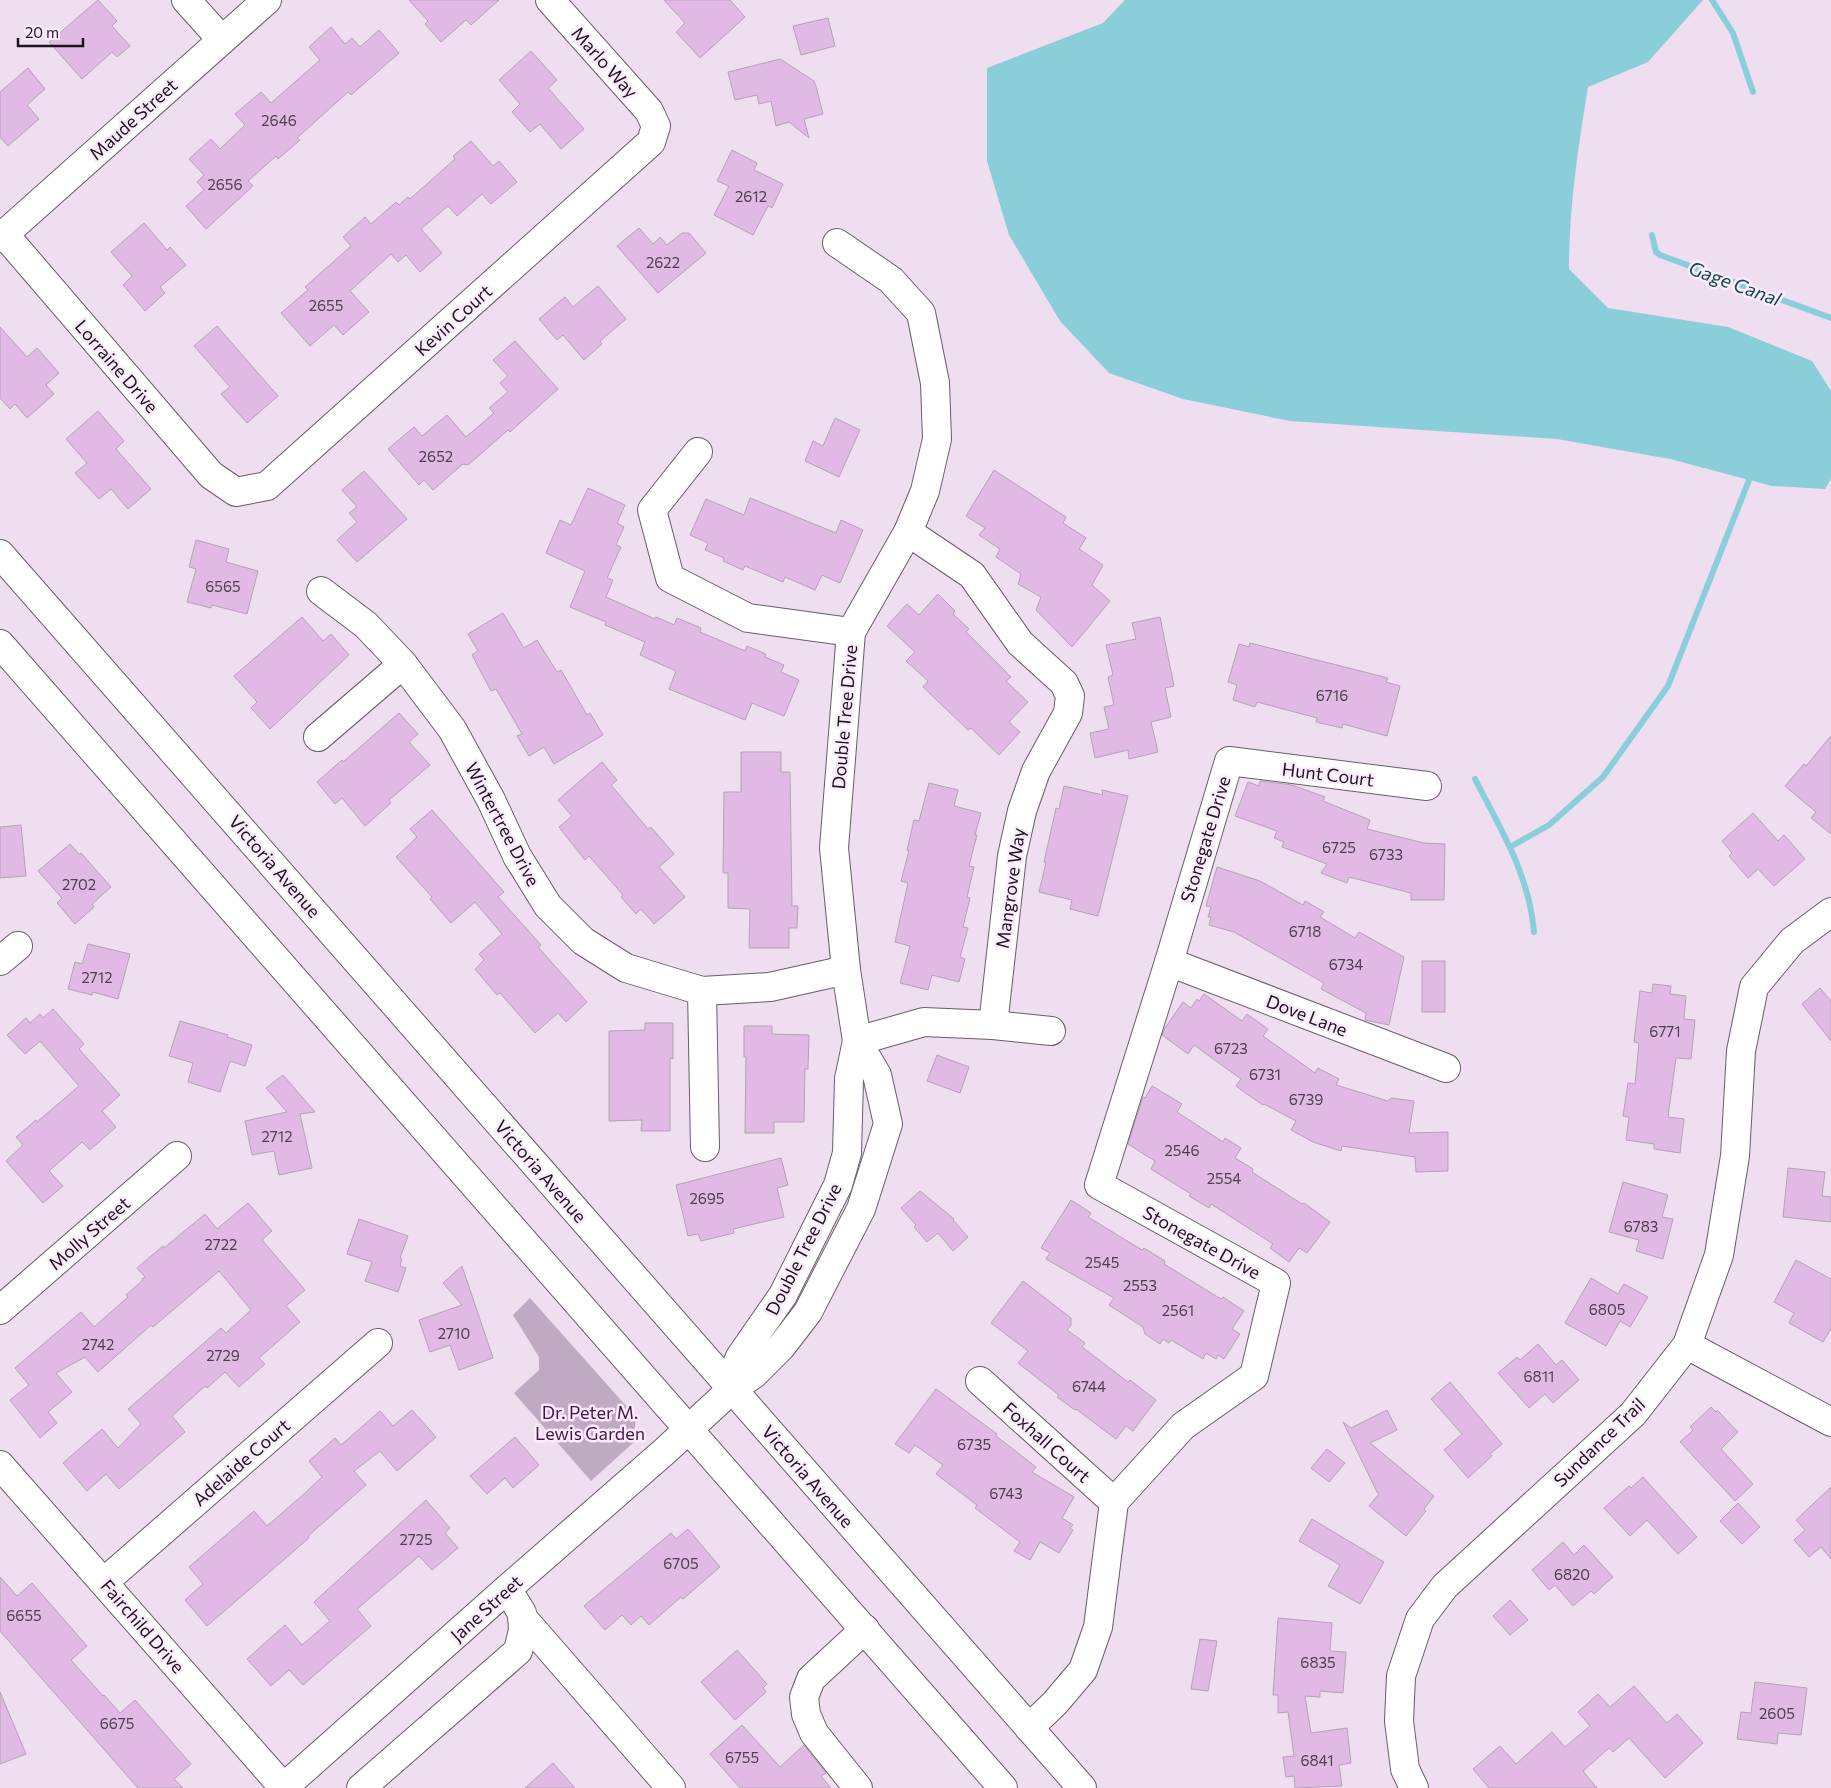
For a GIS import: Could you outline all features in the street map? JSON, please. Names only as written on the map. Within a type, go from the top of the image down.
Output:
[{"type":"street","points":[[186,0],[222,40]]},
{"type":"street","name":"Maude Street","points":[[2,236],[267,0]]},
{"type":"street","name":"Marlo Way","points":[[550,0],[649,111],[656,126]]},
{"type":"street","name":"Kevin Court","points":[[236,492],[267,486],[651,142],[656,126]]},
{"type":"street","name":"Lorraine Drive","points":[[2,236],[211,475],[236,492]]},
{"type":"street","name":"Double Tree Drive","points":[[690,1429],[731,1390],[754,1374],[781,1347],[808,1312],[861,1209],[888,1124],[877,1075],[858,1041],[846,970],[834,848],[851,632],[908,532],[925,491],[937,439],[935,384],[920,313],[891,280],[837,243]]},
{"type":"street","points":[[698,452],[652,510],[670,578],[748,618],[851,632]]},
{"type":"street","name":"Mangrove Way","points":[[908,532],[972,575],[1020,643],[1064,683],[1070,696],[1068,713],[1036,771],[1022,811],[1014,847],[993,1025]]},
{"type":"street","name":"Victoria Avenue","points":[[0,554],[239,825],[731,1390],[1082,1788]]},
{"type":"street","name":"Wintertree Drive","points":[[321,590],[366,625],[403,664],[452,729],[491,800],[516,856],[548,906],[583,941],[626,968],[702,991],[770,987],[846,970]]},
{"type":"street","points":[[0,644],[1003,1788]]},
{"type":"street","points":[[318,737],[403,664]]},
{"type":"street","name":"Hunt Court","points":[[1229,761],[1427,786]]},
{"type":"street","name":"Stonegate Drive","points":[[1114,1502],[1183,1426],[1254,1376],[1276,1283],[1099,1185],[1169,962],[1229,761]]},
{"type":"street","name":"Sundance Trail","points":[[1414,1788],[1405,1769],[1399,1721],[1402,1676],[1420,1618],[1446,1586],[1633,1414],[1688,1345],[1719,1255],[1735,1156],[1741,1051],[1754,987],[1792,941],[1831,912]]},
{"type":"street","name":"Dove Lane","points":[[1169,962],[1446,1068]]},
{"type":"street","points":[[702,991],[705,1147]]},
{"type":"street","points":[[858,1041],[924,1022],[993,1025],[1051,1031]]},
{"type":"street","name":"Double Tree Drive","points":[[731,1390],[733,1373],[740,1357],[783,1295],[838,1185],[847,1154],[849,1079],[858,1041]]},
{"type":"street","name":"Molly Street","points":[[0,1310],[177,1156]]},
{"type":"street","name":"Adelaide Court","points":[[104,1582],[378,1343]]},
{"type":"street","points":[[1688,1345],[1831,1422]]},
{"type":"street","name":"Foxhall Court","points":[[980,1381],[1114,1502]]},
{"type":"street","name":"Jane Street","points":[[284,1788],[690,1429]]},
{"type":"street","name":"Fairchild Drive","points":[[0,1465],[284,1788]]},
{"type":"street","points":[[1029,1728],[1083,1670],[1098,1627],[1114,1502]]},
{"type":"street","points":[[361,1788],[518,1651],[523,1630],[522,1613],[507,1589]]},
{"type":"street","points":[[522,1617],[671,1788]]},
{"type":"street","points":[[858,1788],[814,1732],[806,1714],[804,1697],[811,1679],[865,1629]]},
{"type":"green space","name":"Dr. Peter M. Lewis Garden","points":[[530,1298],[636,1417],[633,1443],[591,1481],[514,1393],[539,1370],[539,1357],[513,1315]]},
{"type":"water","points":[[1125,0],[1703,0],[1648,62],[1588,87],[1572,200],[1569,269],[1608,308],[1728,327],[1812,361],[1831,391],[1831,479],[1825,489],[1772,486],[1670,459],[1557,439],[1290,421],[1183,399],[1109,373],[1060,321],[1009,235],[987,161],[987,68],[1103,23]]},
{"type":"building","points":[[98,0],[117,21],[112,26],[130,46],[117,57],[112,52],[82,79],[49,42]]},
{"type":"building","points":[[409,0],[499,0],[471,25],[466,20],[441,42],[425,24],[428,21]]},
{"type":"building","points":[[664,0],[730,0],[745,17],[700,58],[676,32],[685,23]]},
{"type":"building","points":[[828,18],[835,46],[801,55],[793,26]]},
{"type":"building","points":[[331,27],[345,44],[352,38],[360,47],[379,30],[399,53],[351,95],[348,92],[297,138],[300,140],[278,159],[276,156],[248,181],[253,186],[206,229],[186,206],[204,190],[197,182],[204,175],[189,159],[211,139],[220,149],[245,125],[235,114],[261,92],[271,103],[320,60],[309,47]]},
{"type":"building","points":[[531,51],[557,80],[548,88],[584,129],[561,149],[540,124],[530,132],[512,112],[520,104],[499,80]]},
{"type":"building","points":[[780,59],[814,81],[816,86],[823,114],[804,119],[809,138],[789,122],[776,126],[771,101],[759,104],[757,95],[735,100],[728,72]]},
{"type":"building","points":[[28,68],[45,89],[27,105],[39,119],[8,146],[0,137],[0,92]]},
{"type":"building","points":[[471,141],[493,166],[499,161],[517,182],[491,204],[482,194],[457,216],[448,206],[421,229],[442,253],[420,272],[406,255],[398,262],[391,254],[350,291],[369,312],[343,335],[334,325],[310,346],[281,313],[308,290],[305,287],[351,246],[343,237],[365,217],[371,224],[396,202],[399,205],[408,197],[410,199],[455,159],[453,156]]},
{"type":"building","points":[[732,150],[757,163],[754,170],[783,184],[772,208],[768,206],[753,235],[714,215],[729,186],[717,181]]},
{"type":"building","points":[[144,223],[167,250],[170,247],[186,265],[160,287],[165,293],[145,311],[123,285],[132,276],[111,252]]},
{"type":"building","points":[[639,228],[653,244],[660,237],[667,245],[682,233],[689,233],[706,253],[658,293],[617,246]]},
{"type":"building","points":[[598,286],[626,319],[600,341],[602,344],[584,360],[563,335],[557,340],[539,319],[565,297],[573,307]]},
{"type":"building","points":[[217,326],[278,396],[247,423],[221,394],[230,387],[194,346]]},
{"type":"building","points":[[0,327],[27,357],[37,348],[59,373],[46,385],[54,394],[27,418],[15,404],[10,409],[0,398]]},
{"type":"building","points":[[515,341],[558,389],[510,432],[508,430],[468,465],[463,464],[433,490],[424,480],[419,485],[388,449],[414,427],[422,436],[447,415],[466,437],[494,413],[489,408],[508,392],[500,383],[508,376],[493,360]]},
{"type":"building","points":[[98,411],[124,441],[116,449],[151,489],[128,509],[111,489],[99,499],[75,473],[87,463],[66,439]]},
{"type":"building","points":[[835,418],[860,430],[839,477],[805,461],[813,441],[823,446]]},
{"type":"building","points":[[994,470],[1066,517],[1063,523],[1086,538],[1079,549],[1103,565],[1092,585],[1110,601],[1072,647],[1036,610],[1041,597],[1018,584],[1021,574],[996,557],[1000,549],[979,535],[985,528],[966,516]]},
{"type":"building","points":[[364,471],[407,519],[357,562],[337,540],[357,522],[349,513],[357,507],[342,490]]},
{"type":"building","points":[[588,488],[625,505],[617,523],[624,527],[616,545],[621,547],[607,578],[613,580],[606,597],[655,619],[656,617],[674,625],[677,618],[701,628],[700,632],[745,651],[747,646],[766,654],[765,657],[784,665],[781,672],[799,680],[784,716],[752,703],[745,720],[669,689],[676,671],[640,655],[645,642],[605,625],[606,622],[570,607],[585,571],[546,553],[560,520],[571,525]]},
{"type":"building","points":[[750,498],[836,533],[841,520],[863,530],[840,583],[822,575],[815,590],[785,577],[783,582],[745,566],[743,570],[723,561],[724,558],[705,550],[708,543],[690,535],[706,499],[744,515]]},
{"type":"building","points":[[196,540],[229,549],[226,562],[258,571],[247,614],[212,605],[211,608],[187,602],[196,569],[189,567]]},
{"type":"building","points":[[938,594],[955,611],[953,614],[969,629],[966,632],[1011,677],[1006,681],[1028,702],[1009,722],[1020,732],[999,755],[971,728],[968,730],[923,687],[928,681],[906,661],[915,652],[887,626],[907,604],[919,615]]},
{"type":"building","points":[[503,613],[524,648],[537,640],[557,672],[561,670],[587,715],[590,713],[603,735],[554,764],[544,747],[529,756],[517,736],[522,734],[496,689],[491,691],[472,655],[478,651],[468,634]]},
{"type":"building","points":[[302,617],[323,641],[331,634],[349,655],[270,729],[251,708],[257,702],[234,676]]},
{"type":"building","points":[[1160,617],[1174,686],[1165,688],[1171,717],[1151,722],[1158,752],[1129,759],[1128,750],[1095,758],[1090,733],[1109,729],[1104,707],[1114,705],[1108,677],[1113,675],[1106,645],[1136,639],[1132,623]]},
{"type":"building","points":[[1250,643],[1388,678],[1386,682],[1400,686],[1387,736],[1343,724],[1342,728],[1316,722],[1317,718],[1257,702],[1255,707],[1233,700],[1237,685],[1228,682],[1239,644],[1249,647]]},
{"type":"building","points":[[399,713],[418,734],[409,742],[430,765],[389,800],[391,803],[365,826],[342,798],[335,804],[317,782]]},
{"type":"building","points":[[1831,736],[1831,834],[1811,818],[1816,812],[1785,786],[1804,764],[1806,766]]},
{"type":"building","points":[[741,752],[781,752],[781,772],[790,772],[792,906],[798,906],[797,928],[789,928],[789,948],[749,948],[750,909],[728,908],[728,873],[723,873],[724,792],[741,792]]},
{"type":"building","points":[[602,762],[617,780],[611,785],[648,829],[651,827],[674,854],[659,867],[685,897],[654,924],[641,909],[636,914],[621,897],[623,895],[589,856],[585,860],[559,827],[572,816],[558,800]]},
{"type":"building","points":[[1260,781],[1292,785],[1325,797],[1323,801],[1370,820],[1367,829],[1424,843],[1445,844],[1444,900],[1411,900],[1411,893],[1349,877],[1347,883],[1321,873],[1327,864],[1282,847],[1284,842],[1274,838],[1277,831],[1235,816],[1248,782],[1259,786]]},
{"type":"building","points":[[929,783],[958,790],[954,806],[981,813],[969,866],[974,867],[967,897],[970,898],[963,927],[968,928],[960,957],[965,959],[959,982],[932,975],[928,990],[900,983],[910,946],[895,942],[908,883],[901,881],[909,851],[907,850],[914,820],[919,821]]},
{"type":"building","points":[[1064,786],[1103,795],[1102,790],[1128,796],[1098,916],[1070,909],[1072,900],[1039,892],[1056,808],[1059,809]]},
{"type":"building","points":[[432,810],[504,892],[498,897],[541,945],[538,947],[587,1002],[566,1022],[558,1013],[535,1033],[500,993],[497,995],[475,969],[484,960],[479,954],[502,934],[475,902],[451,923],[430,899],[432,897],[396,857],[417,837],[410,829]]},
{"type":"building","points":[[1753,813],[1778,841],[1784,835],[1805,859],[1774,886],[1758,869],[1748,878],[1729,856],[1732,853],[1722,841]]},
{"type":"building","points":[[21,825],[26,876],[0,878],[0,827]]},
{"type":"building","points":[[70,844],[80,855],[81,853],[111,887],[92,904],[94,907],[75,924],[57,903],[62,898],[38,871]]},
{"type":"building","points":[[1217,867],[1260,881],[1303,905],[1305,901],[1324,912],[1320,917],[1355,938],[1359,932],[1404,957],[1389,1025],[1365,1020],[1366,1013],[1321,989],[1324,983],[1234,932],[1209,925],[1211,917],[1208,917],[1211,907],[1206,906]]},
{"type":"building","points":[[88,944],[130,954],[118,999],[93,992],[92,995],[68,989],[75,962],[82,964]]},
{"type":"building","points":[[1422,961],[1445,961],[1445,1012],[1422,1012]]},
{"type":"building","points":[[1653,984],[1671,986],[1670,994],[1686,996],[1684,1019],[1695,1020],[1691,1059],[1676,1058],[1668,1117],[1684,1119],[1680,1153],[1654,1149],[1654,1144],[1626,1140],[1629,1117],[1623,1116],[1628,1083],[1635,1084],[1639,1043],[1634,1042],[1640,991],[1652,993]]},
{"type":"building","points":[[1820,988],[1831,1001],[1831,1041],[1802,1004]]},
{"type":"building","points":[[1204,994],[1242,1021],[1247,1014],[1268,1029],[1263,1036],[1315,1073],[1318,1068],[1339,1079],[1336,1085],[1388,1101],[1391,1098],[1414,1101],[1409,1133],[1448,1132],[1448,1171],[1416,1172],[1415,1157],[1342,1146],[1341,1151],[1313,1142],[1291,1130],[1296,1121],[1263,1105],[1236,1086],[1241,1079],[1194,1045],[1188,1054],[1162,1035],[1183,1002],[1191,1008],[1197,999],[1199,1001]]},
{"type":"building","points":[[53,1009],[84,1044],[79,1049],[120,1095],[102,1111],[116,1127],[90,1150],[82,1142],[49,1171],[63,1186],[43,1203],[6,1161],[23,1145],[16,1137],[36,1120],[37,1122],[79,1086],[40,1041],[25,1054],[7,1035],[26,1018],[30,1023],[40,1014],[43,1018]]},
{"type":"building","points":[[180,1021],[228,1035],[227,1037],[252,1045],[245,1066],[230,1061],[220,1092],[188,1082],[193,1063],[169,1056]]},
{"type":"building","points":[[645,1023],[673,1023],[673,1059],[670,1058],[670,1131],[641,1131],[642,1120],[609,1121],[609,1031],[645,1030]]},
{"type":"building","points":[[744,1026],[772,1026],[772,1034],[809,1035],[808,1069],[805,1069],[804,1122],[774,1122],[774,1133],[745,1133],[746,1057],[744,1057]]},
{"type":"building","points":[[937,1055],[969,1067],[960,1093],[927,1081]]},
{"type":"building","points":[[283,1075],[315,1112],[300,1114],[312,1168],[279,1175],[274,1151],[252,1155],[245,1121],[287,1112],[266,1088]]},
{"type":"building","points":[[1152,1086],[1182,1104],[1177,1112],[1223,1142],[1225,1138],[1241,1148],[1235,1158],[1253,1169],[1252,1172],[1302,1204],[1304,1203],[1330,1222],[1307,1253],[1299,1248],[1289,1262],[1270,1248],[1273,1244],[1211,1204],[1209,1208],[1189,1196],[1191,1194],[1151,1169],[1155,1161],[1128,1144],[1143,1097],[1145,1098]]},
{"type":"building","points":[[781,1158],[788,1185],[777,1188],[784,1217],[733,1229],[734,1233],[701,1241],[698,1234],[688,1236],[676,1185]]},
{"type":"building","points":[[1788,1168],[1825,1172],[1822,1196],[1831,1197],[1831,1222],[1783,1217]]},
{"type":"building","points":[[1623,1182],[1668,1195],[1662,1217],[1673,1219],[1663,1259],[1636,1251],[1639,1240],[1609,1232]]},
{"type":"building","points":[[920,1191],[954,1219],[968,1237],[953,1251],[938,1233],[927,1242],[914,1227],[916,1225],[901,1208]]},
{"type":"building","points":[[1071,1200],[1091,1213],[1088,1217],[1142,1250],[1144,1248],[1165,1261],[1164,1264],[1244,1311],[1232,1329],[1240,1334],[1224,1359],[1218,1355],[1216,1359],[1206,1353],[1203,1359],[1171,1340],[1169,1343],[1163,1339],[1160,1344],[1145,1334],[1143,1327],[1109,1305],[1114,1298],[1046,1259],[1050,1253],[1041,1248]]},
{"type":"building","points":[[248,1203],[272,1231],[262,1240],[305,1290],[286,1306],[300,1322],[259,1358],[265,1364],[239,1387],[225,1372],[207,1388],[205,1386],[172,1416],[185,1432],[119,1489],[106,1474],[87,1491],[63,1463],[102,1429],[118,1448],[141,1424],[128,1409],[221,1328],[226,1333],[251,1310],[219,1271],[153,1327],[151,1325],[98,1372],[85,1357],[56,1373],[72,1392],[48,1412],[57,1423],[40,1438],[10,1400],[29,1385],[15,1368],[81,1312],[94,1327],[128,1297],[126,1295],[143,1280],[145,1277],[137,1268],[205,1214],[217,1229]]},
{"type":"building","points":[[359,1219],[408,1236],[400,1258],[402,1259],[400,1266],[406,1268],[398,1292],[365,1281],[372,1262],[347,1254]]},
{"type":"building","points":[[1796,1260],[1831,1279],[1831,1329],[1823,1342],[1789,1323],[1794,1313],[1774,1302]]},
{"type":"building","points":[[462,1266],[493,1358],[459,1370],[450,1345],[430,1352],[419,1320],[462,1305],[443,1283]]},
{"type":"building","points":[[1591,1278],[1618,1294],[1624,1284],[1648,1297],[1630,1327],[1620,1321],[1606,1346],[1565,1323]]},
{"type":"building","points":[[1023,1281],[1071,1318],[1071,1325],[1067,1330],[1085,1343],[1082,1347],[1128,1382],[1130,1380],[1156,1400],[1133,1431],[1126,1426],[1116,1439],[1057,1397],[1059,1395],[1018,1363],[1028,1351],[991,1323]]},
{"type":"building","points":[[1538,1344],[1556,1365],[1562,1360],[1579,1380],[1553,1403],[1545,1394],[1529,1408],[1498,1373],[1517,1357],[1520,1360]]},
{"type":"building","points":[[1450,1382],[1502,1444],[1468,1478],[1444,1450],[1462,1434],[1431,1399]]},
{"type":"building","points":[[936,1389],[997,1434],[996,1436],[1036,1467],[1032,1472],[1074,1497],[1062,1518],[1073,1525],[1070,1528],[1073,1530],[1059,1553],[1040,1542],[1030,1560],[1014,1551],[1020,1542],[975,1508],[977,1505],[936,1474],[943,1465],[915,1445],[909,1453],[895,1444]]},
{"type":"building","points":[[1711,1407],[1716,1412],[1717,1410],[1738,1432],[1721,1449],[1753,1484],[1735,1501],[1680,1442],[1693,1430],[1690,1427]]},
{"type":"building","points":[[412,1410],[436,1437],[397,1471],[380,1451],[354,1471],[366,1485],[308,1536],[309,1538],[207,1626],[185,1600],[203,1584],[189,1567],[254,1511],[267,1526],[304,1494],[322,1477],[309,1461],[335,1438],[341,1445],[380,1411],[393,1426]]},
{"type":"building","points":[[1387,1410],[1397,1430],[1370,1443],[1434,1496],[1424,1509],[1426,1511],[1406,1536],[1369,1506],[1379,1494],[1343,1422],[1351,1428]]},
{"type":"building","points":[[515,1437],[539,1465],[513,1488],[505,1478],[487,1494],[470,1476]]},
{"type":"building","points":[[1327,1449],[1345,1463],[1329,1482],[1311,1468]]},
{"type":"building","points":[[1643,1477],[1697,1537],[1678,1554],[1647,1520],[1630,1536],[1604,1508],[1629,1486],[1631,1488]]},
{"type":"building","points":[[1831,1487],[1831,1559],[1821,1547],[1809,1557],[1794,1540],[1805,1530],[1796,1520]]},
{"type":"building","points":[[426,1500],[450,1528],[445,1533],[458,1548],[432,1570],[419,1556],[357,1609],[371,1626],[303,1685],[289,1670],[271,1686],[247,1659],[285,1625],[302,1645],[330,1621],[314,1602]]},
{"type":"building","points":[[1738,1503],[1760,1527],[1742,1544],[1720,1521]]},
{"type":"building","points":[[1312,1519],[1384,1562],[1360,1604],[1328,1586],[1340,1565],[1299,1541]]},
{"type":"building","points":[[688,1529],[720,1567],[649,1625],[641,1616],[631,1625],[622,1615],[605,1630],[584,1606],[671,1533],[676,1539]]},
{"type":"building","points":[[1563,1542],[1574,1555],[1584,1545],[1613,1577],[1594,1594],[1591,1591],[1573,1606],[1555,1585],[1549,1590],[1532,1570]]},
{"type":"building","points":[[0,1577],[17,1596],[32,1583],[87,1646],[71,1660],[120,1713],[135,1700],[191,1764],[174,1779],[183,1788],[138,1788],[0,1631]]},
{"type":"building","points":[[1510,1600],[1528,1620],[1510,1635],[1493,1616]]},
{"type":"building","points":[[1278,1618],[1332,1623],[1330,1651],[1346,1652],[1343,1693],[1320,1691],[1320,1697],[1305,1696],[1311,1733],[1347,1728],[1351,1763],[1339,1765],[1342,1786],[1295,1788],[1294,1776],[1286,1777],[1283,1757],[1294,1756],[1288,1712],[1278,1713],[1278,1695],[1273,1695]]},
{"type":"building","points":[[1200,1639],[1217,1641],[1208,1691],[1191,1689]]},
{"type":"building","points":[[737,1650],[767,1684],[763,1688],[766,1692],[735,1720],[701,1682]]},
{"type":"building","points":[[1755,1682],[1807,1688],[1801,1735],[1778,1733],[1777,1744],[1737,1739],[1741,1712],[1751,1713]]},
{"type":"building","points":[[1634,1686],[1667,1723],[1677,1714],[1703,1743],[1665,1778],[1629,1738],[1613,1752],[1609,1748],[1583,1771],[1597,1788],[1489,1788],[1473,1769],[1500,1746],[1516,1764],[1552,1732],[1565,1747],[1590,1726],[1578,1712],[1598,1694],[1610,1707]]},
{"type":"building","points":[[0,1692],[26,1754],[0,1764]]},
{"type":"building","points":[[742,1725],[780,1767],[804,1745],[826,1773],[821,1776],[831,1788],[740,1788],[710,1754]]},
{"type":"building","points":[[553,1763],[575,1788],[525,1788]]},
{"type":"waterway","points":[[1712,0],[1733,33],[1753,92]]},
{"type":"waterway","name":"Gage Canal","points":[[1652,235],[1656,252],[1660,255],[1831,318]]},
{"type":"waterway","points":[[1510,847],[1549,825],[1603,777],[1668,686],[1749,480]]},
{"type":"waterway","points":[[1475,779],[1504,835],[1520,872],[1531,911],[1534,932]]}]
